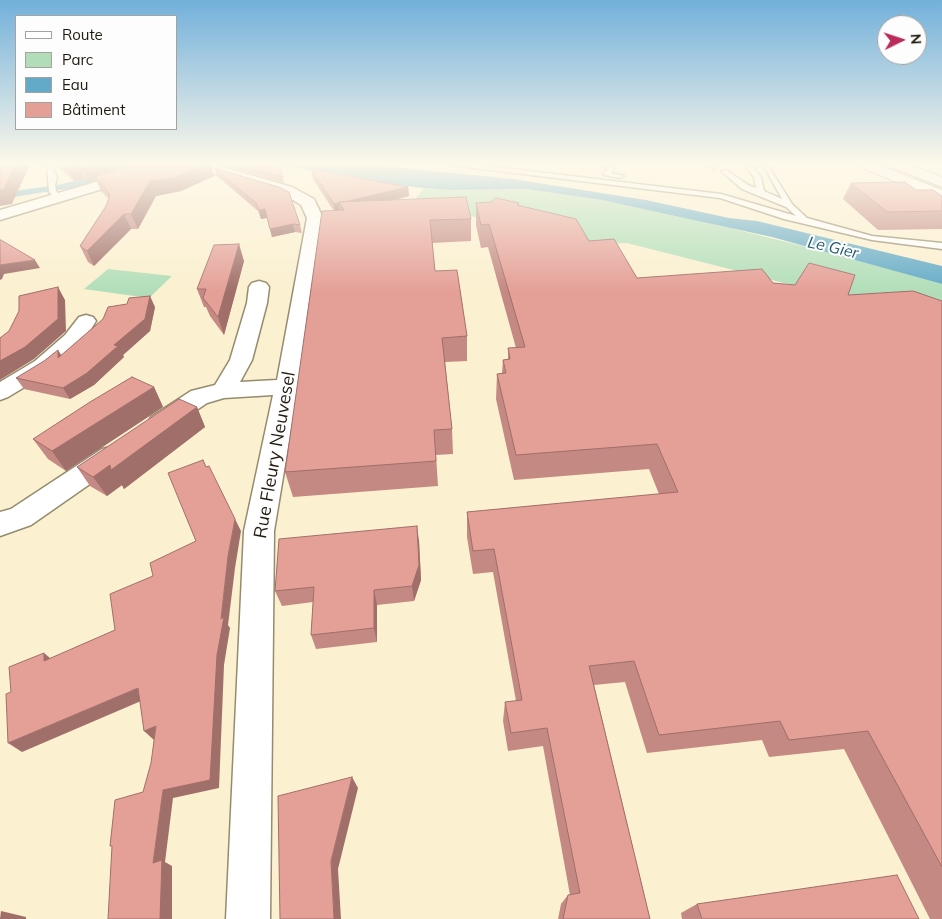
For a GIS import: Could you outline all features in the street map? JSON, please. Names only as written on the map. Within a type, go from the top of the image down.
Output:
[{"type":"street","points":[[0,215],[19,207]]},
{"type":"street","name":"Rue Fleury Neuvesel","points":[[248,919],[259,531],[286,387],[290,376],[315,218],[310,207]]},
{"type":"street","points":[[223,390],[241,360],[257,303],[259,287]]},
{"type":"street","points":[[0,392],[43,366],[73,340],[86,321]]},
{"type":"street","points":[[0,524],[21,517],[199,397],[223,390],[286,387]]},
{"type":"lane","points":[[755,207],[787,217],[804,220],[825,228],[872,238],[942,246]]},
{"type":"lane","points":[[791,207],[804,220]]},
{"type":"green space","points":[[433,207],[635,207],[689,218],[839,255],[942,284],[942,330],[856,303],[627,243],[590,245]]},
{"type":"green space","points":[[108,269],[172,276],[149,298],[84,289]]},
{"type":"water","name":"Le Gier","points":[[634,207],[678,207],[729,218],[757,221],[942,266],[942,284],[772,237]]},
{"type":"building","points":[[105,207],[135,207],[131,214],[124,214],[87,251],[80,246]]},
{"type":"building","points":[[258,207],[294,207],[300,225],[293,224],[270,229],[265,209],[259,210]]},
{"type":"building","points":[[342,207],[468,207],[471,219],[430,220],[435,271],[457,270],[467,336],[442,338],[452,429],[434,430],[436,461],[285,472],[322,211],[344,210]]},
{"type":"building","points":[[477,207],[525,207],[576,219],[589,241],[614,239],[637,278],[762,269],[773,283],[795,285],[809,263],[855,275],[848,295],[913,291],[942,301],[942,867],[868,731],[789,740],[780,721],[659,735],[634,661],[589,666],[650,919],[563,919],[568,895],[580,893],[547,728],[511,733],[505,702],[522,700],[494,549],[473,551],[467,512],[678,492],[657,444],[516,455],[497,374],[506,373],[503,360],[510,359],[508,348],[525,347],[489,224],[481,225]]},
{"type":"building","points":[[881,207],[942,207],[942,211],[887,212]]},
{"type":"building","points":[[1,240],[35,260],[0,265]]},
{"type":"building","points":[[239,244],[218,317],[203,298],[206,289],[197,289],[214,245]]},
{"type":"building","points":[[58,287],[58,319],[25,347],[0,361],[0,338],[9,331],[19,311],[19,296]]},
{"type":"building","points":[[150,296],[145,319],[114,345],[118,346],[87,373],[63,388],[16,378],[58,350],[58,358],[103,319],[108,307],[127,304],[129,298]]},
{"type":"building","points":[[132,377],[154,387],[52,451],[33,439],[90,402]]},
{"type":"building","points":[[179,399],[197,407],[111,470],[110,465],[93,477],[77,467]]},
{"type":"building","points":[[203,460],[206,467],[209,466],[235,519],[228,556],[221,619],[224,617],[217,655],[210,780],[163,790],[153,863],[162,860],[160,919],[108,919],[112,846],[110,846],[115,800],[143,792],[151,763],[156,726],[144,731],[138,688],[8,743],[6,694],[11,692],[9,667],[44,653],[44,661],[115,630],[110,594],[153,576],[150,563],[196,541],[168,473]]},
{"type":"building","points":[[417,526],[419,565],[412,586],[374,590],[374,628],[311,635],[314,587],[275,591],[279,539]]},
{"type":"building","points":[[352,777],[331,861],[334,919],[280,919],[278,796]]},
{"type":"building","points":[[897,875],[919,919],[702,919],[697,904]]}]
